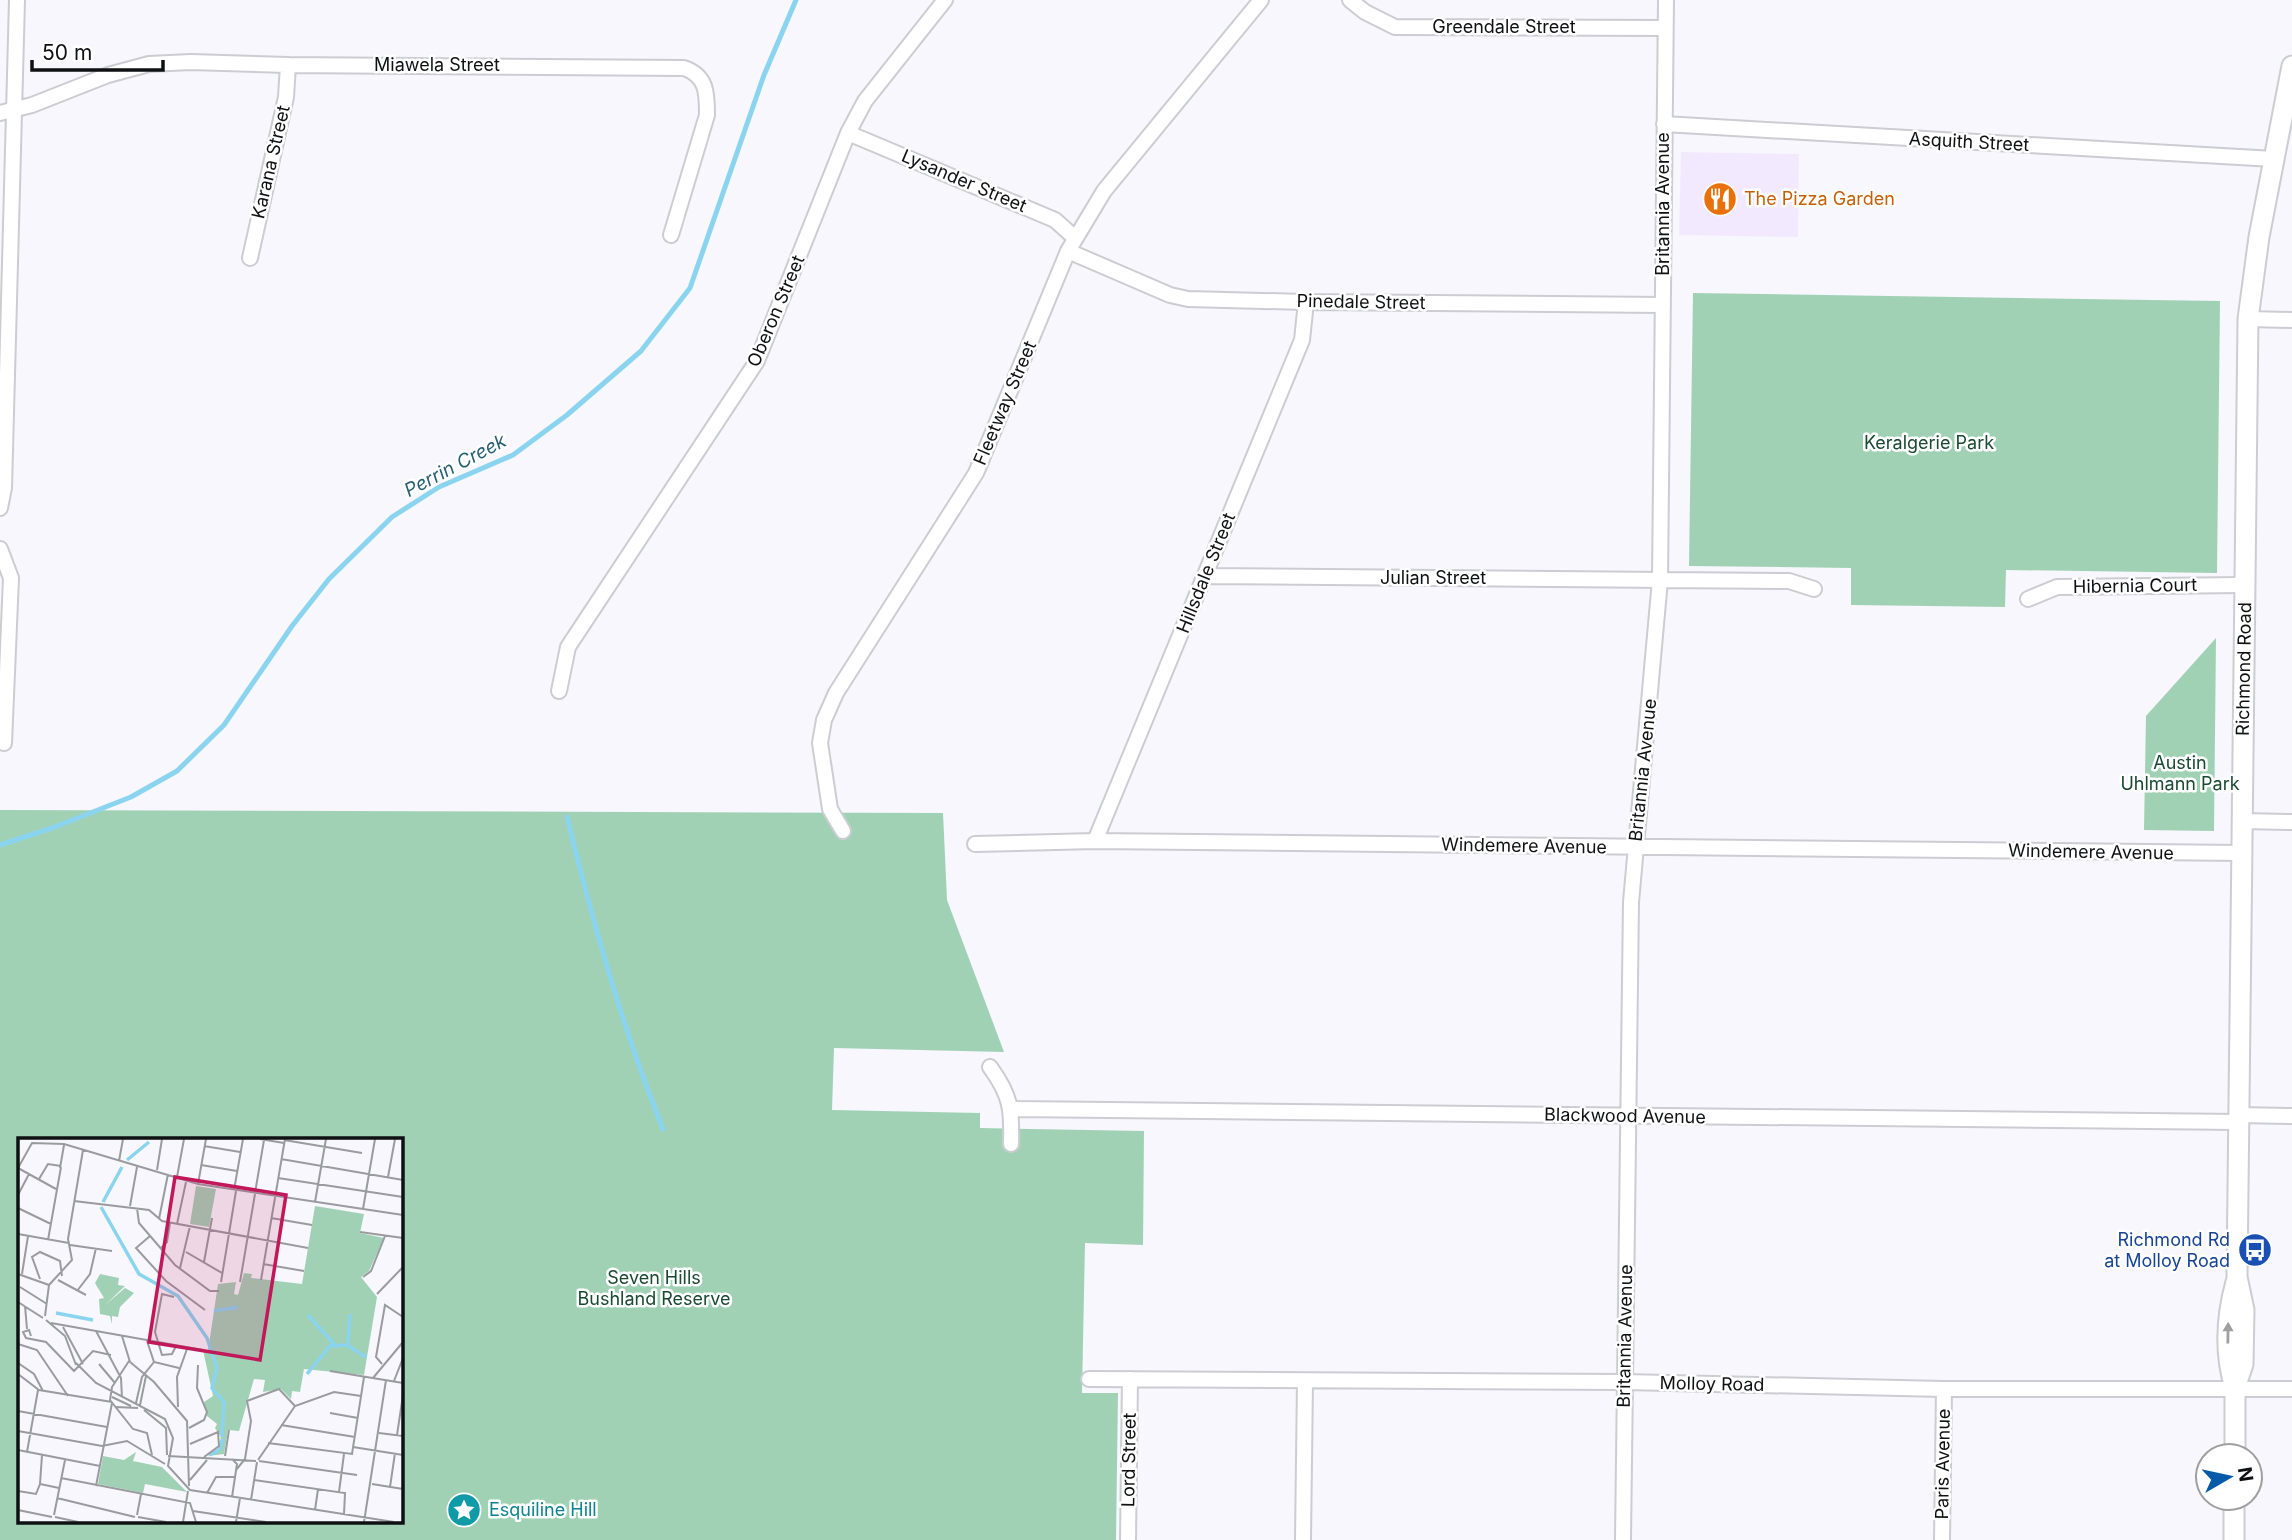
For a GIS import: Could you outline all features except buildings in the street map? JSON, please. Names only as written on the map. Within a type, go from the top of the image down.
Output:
[{"type":"main road","name":"Richmond Road","points":[[2235,1442],[2235,1388],[2228,1364],[2228,1309],[2237,1277],[2248,319],[2252,278],[2292,65]]},
{"type":"main road","points":[[2234,1512],[2234,1540]]},
{"type":"street","points":[[0,508],[4,488],[7,111],[17,0]]},
{"type":"street","name":"Oberon Street","points":[[559,691],[568,647],[757,361],[848,132],[865,101],[945,0]]},
{"type":"street","name":"Fleetway Street","points":[[842,831],[830,809],[820,743],[824,720],[836,693],[976,473],[1072,245],[1104,191],[1261,0]]},
{"type":"street","name":"Greendale Street","points":[[1350,0],[1365,12],[1395,27],[1665,28]]},
{"type":"street","name":"Britannia Avenue","points":[[1623,1540],[1630,902],[1659,613],[1666,0]]},
{"type":"street","name":"Miawela Street","points":[[7,111],[49,99],[108,75],[149,64],[191,62],[674,67],[695,72],[703,83],[707,95],[707,115],[671,235]]},
{"type":"street","name":"Karana Street","points":[[250,258],[286,97],[288,65]]},
{"type":"street","name":"Asquith Street","points":[[1664,124],[2274,159]]},
{"type":"street","name":"Lysander Street","points":[[848,132],[1055,220],[1072,245]]},
{"type":"street","name":"Pinedale Street","points":[[1072,245],[1170,295],[1188,299],[1663,305]]},
{"type":"street","name":"Hillsdale Street","points":[[1095,841],[1303,340],[1306,302]]},
{"type":"street","points":[[2248,319],[2292,320]]},
{"type":"street","points":[[0,550],[11,578],[4,743]]},
{"type":"street","name":"Julian Street","points":[[1205,576],[1789,581],[1814,589]]},
{"type":"street","name":"Hibernia Court","points":[[2028,598],[2057,587],[2244,585]]},
{"type":"street","points":[[2242,821],[2292,822]]},
{"type":"street","name":"Windemere Avenue","points":[[975,844],[1095,841],[2241,853]]},
{"type":"street","points":[[990,1067],[1002,1083],[1012,1109],[1011,1144]]},
{"type":"street","name":"Blackwood Avenue","points":[[1012,1109],[2238,1119],[2292,1116]]},
{"type":"street","name":"Molloy Road","points":[[1089,1379],[1624,1382],[1944,1389],[2292,1389]]},
{"type":"street","name":"Lord Street","points":[[1128,1540],[1130,1379]]},
{"type":"street","points":[[1303,1540],[1305,1381]]},
{"type":"street","name":"Paris Avenue","points":[[1942,1540],[1944,1389]]},
{"type":"shaded area","points":[[1681,152],[1799,154],[1798,237],[1679,235]]},
{"type":"green space","name":"Keralgerie Park","points":[[1693,293],[2220,301],[2217,573],[2006,570],[2005,607],[1851,605],[1851,568],[1689,566]]},
{"type":"green space","name":"Austin Uhlmann Park","points":[[2216,638],[2214,831],[2144,830],[2146,716]]},
{"type":"green space","name":"Seven Hills Bushland Reserve","points":[[0,810],[943,813],[947,900],[1004,1052],[834,1048],[832,1110],[980,1113],[980,1128],[1144,1131],[1143,1245],[1085,1243],[1082,1393],[1118,1393],[1116,1540],[0,1540]]},
{"type":"waterway","name":"Perrin Creek","points":[[0,845],[131,797],[177,771],[224,725],[292,626],[329,579],[392,517],[439,487],[513,455],[567,415],[641,351],[690,288],[764,75],[796,0]]},
{"type":"waterway","points":[[567,817],[609,974],[663,1129]]},
{"type":"place","name":"The Pizza Garden","points":[[1720,199]]},
{"type":"place","name":"Richmond Rd at Molloy Road","points":[[2255,1250]]},
{"type":"place","name":"Esquiline Hill","points":[[464,1510]]}]
